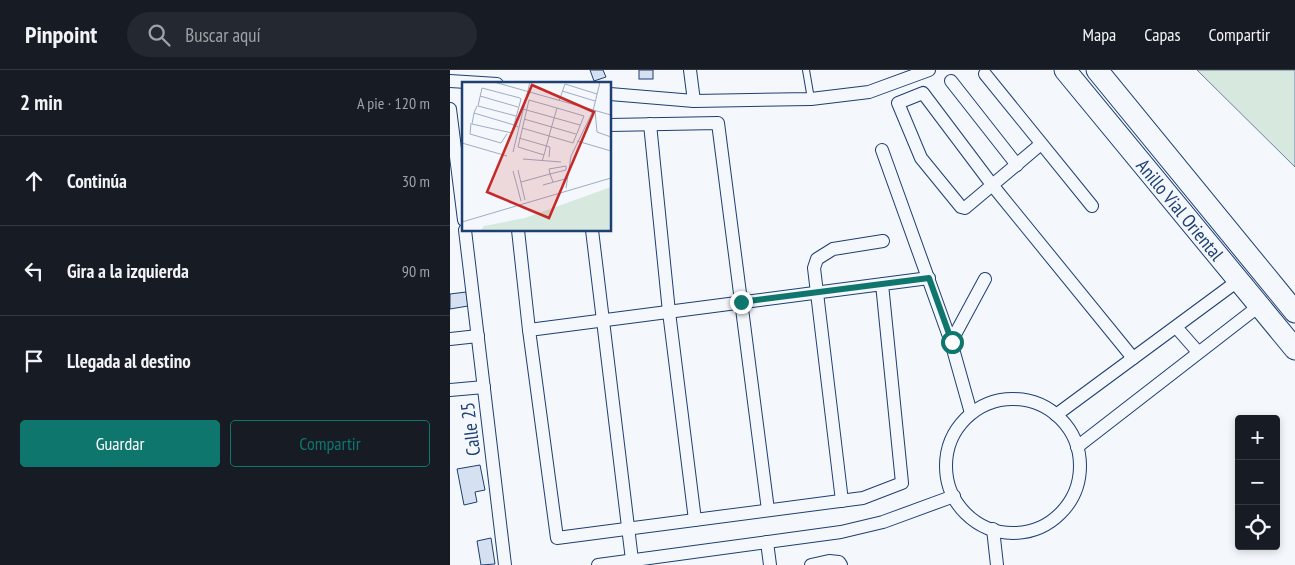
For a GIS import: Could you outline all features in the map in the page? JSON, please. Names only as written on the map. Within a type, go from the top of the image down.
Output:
[{"type":"highway","name":"Anillo Vial Oriental","points":[[1065,70],[1295,349]]},
{"type":"highway","name":"Anillo Vial Oriental","points":[[1097,70],[1295,312]]},
{"type":"street","points":[[690,70],[694,101]]},
{"type":"street","points":[[611,94],[694,101],[811,99],[870,92],[929,70]]},
{"type":"street","points":[[985,74],[1092,206]]},
{"type":"street","points":[[450,81],[466,82]]},
{"type":"street","points":[[951,81],[1017,165]]},
{"type":"street","points":[[1041,144],[993,186],[965,208],[958,204],[921,158],[898,103],[923,93],[993,186],[1133,358]]},
{"type":"street","points":[[450,109],[462,204]]},
{"type":"street","points":[[611,125],[718,123],[768,510]]},
{"type":"street","points":[[650,124],[669,312],[695,520]]},
{"type":"street","points":[[882,150],[952,342],[971,413]]},
{"type":"street","name":"Calle 25","points":[[465,231],[505,565]]},
{"type":"street","points":[[518,231],[529,330],[557,538],[863,498],[902,483],[882,284]]},
{"type":"street","points":[[592,231],[632,560]]},
{"type":"street","points":[[842,501],[814,268],[817,258],[822,253],[833,249],[883,241]]},
{"type":"street","points":[[529,330],[929,278]]},
{"type":"street","points":[[952,342],[985,278]]},
{"type":"street","points":[[1056,415],[1240,280]]},
{"type":"street","points":[[1077,447],[1259,306]]},
{"type":"street","points":[[1176,327],[1198,352]]},
{"type":"street","points":[[450,339],[478,336]]},
{"type":"street","points":[[450,390],[484,387]]},
{"type":"street","points":[[1020,399],[1039,404],[1056,415],[1065,424],[1077,447],[1079,467],[1076,486],[1064,509],[1044,525],[1031,530],[1005,532],[993,529],[970,517],[954,496],[946,471],[949,445],[962,422],[971,413],[994,401],[1020,399]]},
{"type":"street","points":[[598,565],[841,532],[883,522],[954,496]]},
{"type":"street","points":[[993,529],[998,565]]},
{"type":"street","points":[[768,542],[770,565]]},
{"type":"street","points":[[811,565],[829,561],[839,562],[841,565]]},
{"type":"lane","points":[[806,70],[811,99]]},
{"type":"shaded area","points":[[1197,70],[1295,70],[1295,167]]},
{"type":"building","points":[[590,70],[603,70],[606,77],[594,81]]},
{"type":"building","points":[[639,70],[653,70],[653,79],[639,79]]},
{"type":"building","points":[[466,292],[468,306],[450,309],[450,294]]},
{"type":"building","points":[[480,465],[485,490],[475,492],[477,502],[464,505],[457,469]]},
{"type":"building","points":[[491,538],[495,564],[481,565],[477,541]]},
{"type":"route","points":[[741,302],[929,278],[952,342]]}]
